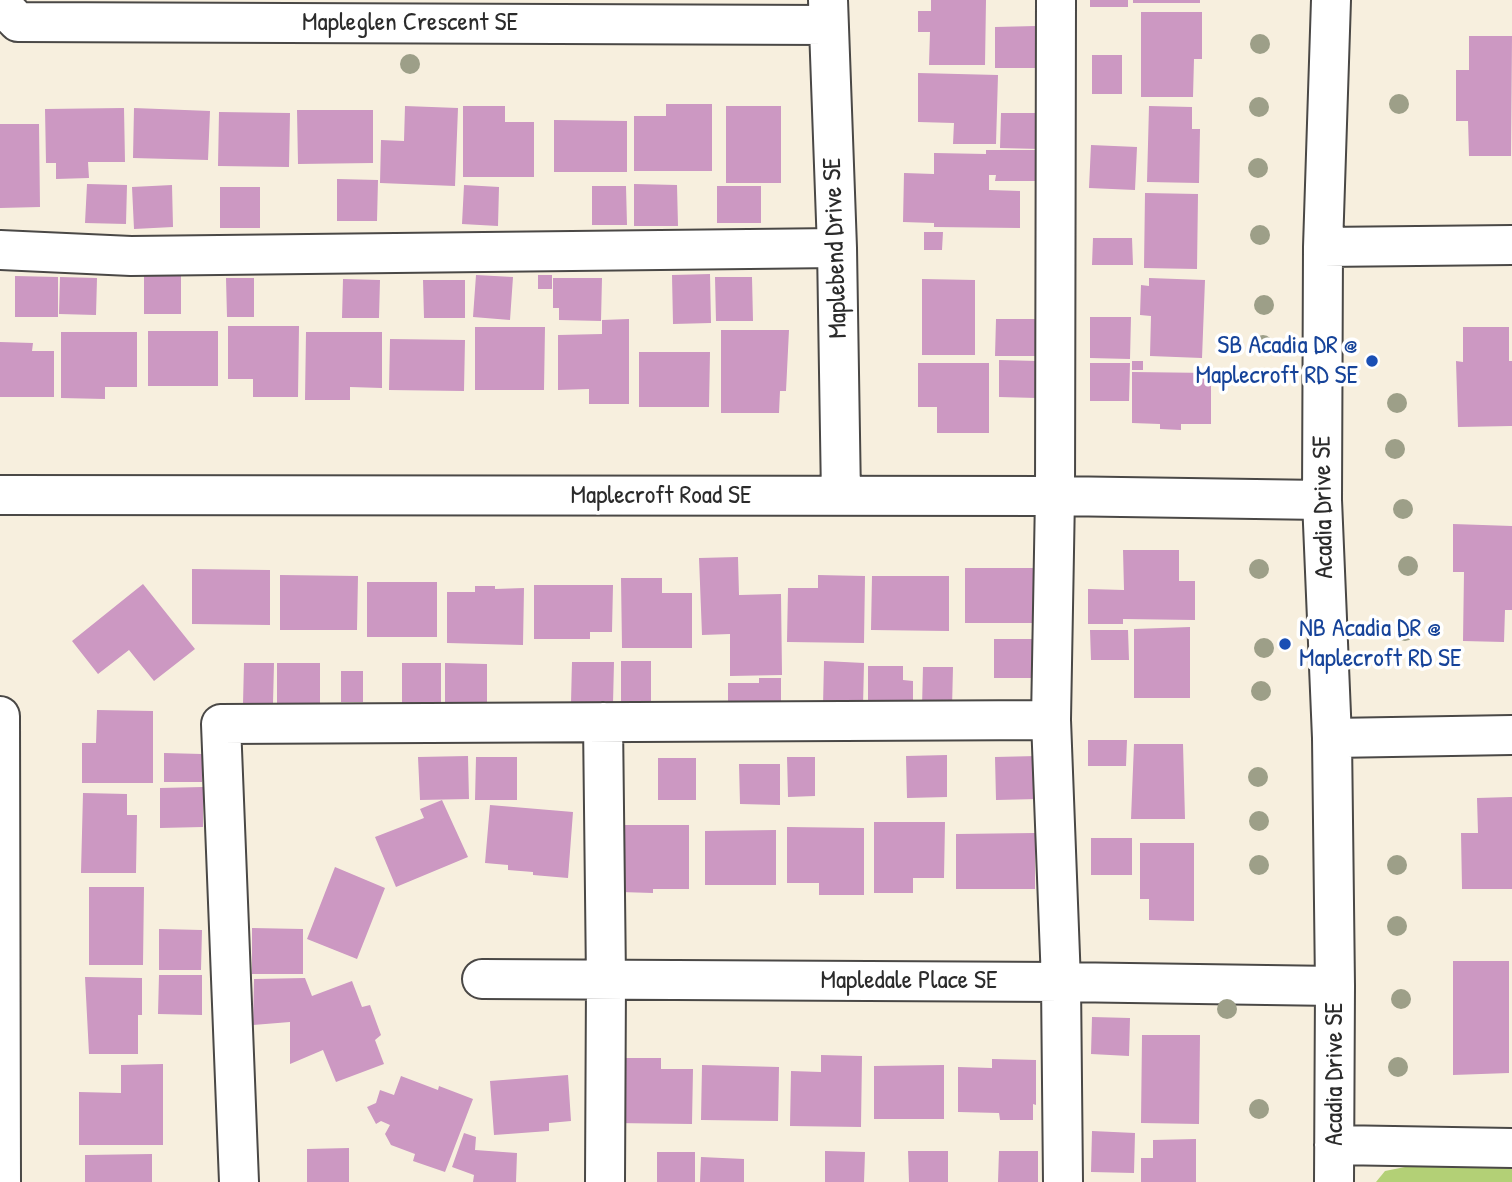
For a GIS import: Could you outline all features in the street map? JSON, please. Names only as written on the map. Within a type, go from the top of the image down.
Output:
[{"type":"street","points":[[1056,0],[1055,496],[1051,720],[1061,982],[1063,1182]]},
{"type":"street","name":"Acadia Drive SE","points":[[1331,0],[1323,247],[1322,500],[1332,738],[1334,1163]]},
{"type":"street","name":"Mapleglen Crescent SE","points":[[0,3],[18,22],[828,12]]},
{"type":"street","name":"Maplebend Drive SE","points":[[828,12],[837,248],[841,496]]},
{"type":"street","points":[[1323,247],[1512,245]]},
{"type":"street","points":[[0,250],[131,256],[837,248]]},
{"type":"street","name":"Maplecroft Road SE","points":[[0,495],[1055,496],[1322,500]]},
{"type":"street","points":[[0,716],[1,1182]]},
{"type":"street","points":[[239,1182],[221,724],[1051,720]]},
{"type":"street","points":[[603,722],[606,1182]]},
{"type":"street","points":[[1332,738],[1512,735]]},
{"type":"street","name":"Mapledale Place SE","points":[[482,979],[1335,986]]},
{"type":"street","points":[[1334,1163],[1512,1148]]},
{"type":"green space","points":[[1410,1166],[1512,1166],[1512,1182],[1376,1182],[1385,1171]]},
{"type":"building","points":[[931,0],[986,0],[985,65],[929,65],[930,32],[918,32],[918,11],[931,11]]},
{"type":"building","points":[[1090,0],[1128,0],[1128,7],[1090,7]]},
{"type":"building","points":[[1133,0],[1200,0],[1200,3],[1133,3]]},
{"type":"building","points":[[1141,12],[1202,12],[1202,59],[1194,59],[1193,97],[1141,97]]},
{"type":"building","points":[[1036,26],[1035,68],[995,68],[995,27]]},
{"type":"building","points":[[1469,36],[1512,36],[1511,156],[1469,156],[1468,121],[1456,121],[1456,70],[1469,70]]},
{"type":"building","points":[[1092,55],[1122,55],[1122,94],[1092,94]]},
{"type":"building","points":[[918,73],[998,75],[996,144],[953,144],[954,123],[918,122]]},
{"type":"building","points":[[666,104],[712,104],[712,171],[634,171],[634,116],[666,116]]},
{"type":"building","points":[[405,106],[458,108],[455,186],[380,183],[381,140],[404,141]]},
{"type":"building","points":[[463,106],[505,106],[505,122],[534,122],[534,177],[463,177]]},
{"type":"building","points":[[726,106],[781,106],[781,183],[726,183]]},
{"type":"building","points":[[1149,106],[1192,107],[1192,129],[1200,129],[1199,183],[1147,182]]},
{"type":"building","points":[[124,108],[125,162],[88,162],[89,178],[56,179],[56,163],[46,163],[45,109]]},
{"type":"building","points":[[134,108],[210,111],[208,160],[133,158]]},
{"type":"building","points":[[297,110],[373,110],[373,163],[298,164]]},
{"type":"building","points":[[219,112],[290,113],[289,167],[218,166]]},
{"type":"building","points":[[1001,113],[1040,113],[1040,149],[1000,148]]},
{"type":"building","points":[[554,120],[627,121],[627,172],[554,172]]},
{"type":"building","points":[[0,124],[39,124],[40,207],[0,208]]},
{"type":"building","points":[[1091,145],[1137,147],[1135,190],[1089,188]]},
{"type":"building","points":[[986,150],[1039,150],[1038,181],[995,181],[996,175],[989,175],[989,190],[1020,191],[1020,228],[934,227],[934,223],[903,222],[904,173],[934,174],[934,153],[986,154]]},
{"type":"building","points":[[337,179],[378,180],[377,221],[337,221]]},
{"type":"building","points":[[87,184],[127,185],[126,224],[85,223]]},
{"type":"building","points":[[634,184],[677,185],[678,226],[634,226]]},
{"type":"building","points":[[172,185],[173,227],[134,229],[132,187]]},
{"type":"building","points":[[464,185],[499,187],[498,226],[462,224]]},
{"type":"building","points":[[592,186],[626,186],[627,225],[592,225]]},
{"type":"building","points":[[717,186],[761,186],[761,223],[717,223]]},
{"type":"building","points":[[220,187],[260,187],[260,228],[220,228]]},
{"type":"building","points":[[1145,193],[1198,194],[1197,269],[1144,268]]},
{"type":"building","points":[[924,232],[943,232],[942,250],[924,250]]},
{"type":"building","points":[[1093,238],[1132,238],[1133,265],[1092,265]]},
{"type":"building","points":[[710,274],[711,323],[673,324],[672,275]]},
{"type":"building","points":[[476,275],[513,277],[510,320],[473,317]]},
{"type":"building","points":[[538,275],[552,275],[552,289],[538,289]]},
{"type":"building","points":[[15,276],[58,277],[58,317],[15,317]]},
{"type":"building","points":[[144,276],[181,276],[181,314],[144,314]]},
{"type":"building","points":[[60,277],[97,278],[96,315],[59,314]]},
{"type":"building","points":[[715,277],[752,277],[753,321],[716,321]]},
{"type":"building","points":[[226,278],[254,278],[254,317],[227,317]]},
{"type":"building","points":[[553,278],[602,278],[601,321],[559,320],[559,308],[553,308]]},
{"type":"building","points":[[1149,278],[1205,280],[1202,358],[1150,356],[1151,316],[1140,315],[1141,285],[1149,286]]},
{"type":"building","points":[[343,279],[380,280],[379,318],[342,318]]},
{"type":"building","points":[[922,279],[975,280],[975,355],[922,355]]},
{"type":"building","points":[[423,280],[465,280],[465,318],[424,318]]},
{"type":"building","points":[[1090,317],[1131,317],[1130,359],[1090,358]]},
{"type":"building","points":[[629,319],[629,404],[589,404],[589,389],[558,390],[558,335],[602,334],[602,320]]},
{"type":"building","points":[[996,319],[1037,319],[1037,356],[995,356]]},
{"type":"building","points":[[228,326],[299,326],[298,397],[253,397],[253,379],[228,379]]},
{"type":"building","points":[[475,327],[545,327],[544,390],[475,390]]},
{"type":"building","points":[[1463,327],[1509,327],[1512,426],[1458,427],[1456,361],[1463,362]]},
{"type":"building","points":[[721,330],[789,330],[786,391],[780,391],[779,413],[721,413]]},
{"type":"building","points":[[148,331],[218,331],[218,386],[148,386]]},
{"type":"building","points":[[61,332],[137,332],[137,387],[105,387],[105,399],[61,398]]},
{"type":"building","points":[[306,332],[382,332],[382,388],[350,387],[350,400],[305,400]]},
{"type":"building","points":[[390,339],[465,340],[464,391],[389,390]]},
{"type":"building","points":[[0,342],[33,343],[32,351],[54,351],[54,397],[0,397]]},
{"type":"building","points":[[639,352],[710,352],[709,407],[639,407]]},
{"type":"building","points":[[999,360],[1037,361],[1037,398],[999,397]]},
{"type":"building","points":[[1132,361],[1143,361],[1143,370],[1132,370]]},
{"type":"building","points":[[918,363],[989,363],[989,433],[937,433],[937,407],[918,407]]},
{"type":"building","points":[[1090,363],[1130,363],[1129,401],[1090,401]]},
{"type":"building","points":[[1132,372],[1211,373],[1211,424],[1181,424],[1181,430],[1160,429],[1160,424],[1132,423]]},
{"type":"building","points":[[1453,524],[1512,526],[1512,610],[1505,610],[1504,642],[1463,641],[1464,572],[1453,572]]},
{"type":"building","points":[[1123,550],[1179,550],[1179,581],[1195,581],[1195,620],[1123,619],[1123,624],[1088,624],[1088,589],[1124,590]]},
{"type":"building","points":[[738,557],[739,595],[781,594],[782,675],[730,676],[730,634],[702,635],[699,558]]},
{"type":"building","points":[[965,568],[1036,568],[1036,623],[965,623]]},
{"type":"building","points":[[192,569],[270,570],[270,625],[192,624]]},
{"type":"building","points":[[280,575],[358,576],[357,630],[280,630]]},
{"type":"building","points":[[818,575],[865,576],[864,643],[787,642],[788,588],[818,588]]},
{"type":"building","points":[[872,576],[949,576],[949,631],[871,630]]},
{"type":"building","points":[[621,578],[662,578],[662,593],[692,593],[692,648],[622,648]]},
{"type":"building","points":[[367,582],[437,582],[437,637],[367,637]]},
{"type":"building","points":[[143,584],[195,649],[154,681],[129,650],[98,674],[72,641]]},
{"type":"building","points":[[534,585],[613,585],[612,632],[590,632],[590,639],[534,639]]},
{"type":"building","points":[[475,586],[495,586],[495,589],[524,588],[523,645],[447,643],[447,592],[475,592]]},
{"type":"building","points":[[1190,627],[1190,698],[1134,698],[1134,629]]},
{"type":"building","points":[[1090,630],[1128,630],[1129,660],[1091,660]]},
{"type":"building","points":[[994,639],[1033,639],[1033,678],[994,678]]},
{"type":"building","points":[[621,661],[651,661],[651,703],[621,702]]},
{"type":"building","points":[[824,661],[864,663],[863,707],[823,706]]},
{"type":"building","points":[[572,662],[614,662],[613,704],[571,703]]},
{"type":"building","points":[[244,663],[274,663],[273,704],[243,704]]},
{"type":"building","points":[[277,663],[320,663],[320,706],[277,706]]},
{"type":"building","points":[[402,663],[441,663],[441,705],[402,705]]},
{"type":"building","points":[[445,663],[487,664],[487,707],[445,707]]},
{"type":"building","points":[[868,666],[903,666],[903,680],[913,681],[913,701],[904,701],[904,706],[868,707]]},
{"type":"building","points":[[923,667],[953,667],[952,708],[922,707]]},
{"type":"building","points":[[341,671],[363,671],[363,702],[341,702]]},
{"type":"building","points":[[759,678],[781,678],[781,707],[728,707],[728,683],[759,683]]},
{"type":"building","points":[[97,710],[153,711],[153,783],[82,783],[82,743],[96,743]]},
{"type":"building","points":[[1088,740],[1127,740],[1126,766],[1088,766]]},
{"type":"building","points":[[1134,744],[1183,744],[1185,819],[1131,819]]},
{"type":"building","points":[[164,753],[202,754],[202,782],[164,782]]},
{"type":"building","points":[[947,755],[947,797],[907,798],[906,756]]},
{"type":"building","points":[[468,756],[469,799],[420,800],[418,757]]},
{"type":"building","points":[[1037,756],[1038,799],[996,800],[995,757]]},
{"type":"building","points":[[476,757],[517,757],[517,800],[475,800]]},
{"type":"building","points":[[787,757],[815,757],[815,796],[788,797]]},
{"type":"building","points":[[658,758],[696,758],[696,800],[658,800]]},
{"type":"building","points":[[739,764],[780,764],[780,805],[740,804]]},
{"type":"building","points":[[203,787],[203,827],[160,828],[160,788]]},
{"type":"building","points":[[83,793],[127,794],[127,815],[137,815],[136,873],[81,873]]},
{"type":"building","points":[[1512,797],[1512,889],[1462,889],[1461,833],[1478,833],[1477,798]]},
{"type":"building","points":[[442,800],[468,857],[396,887],[375,837],[424,818],[420,809]]},
{"type":"building","points":[[490,805],[573,812],[568,878],[533,875],[533,872],[508,870],[508,865],[485,863]]},
{"type":"building","points":[[874,822],[945,822],[944,878],[913,878],[913,893],[874,893]]},
{"type":"building","points":[[620,825],[689,825],[689,889],[653,889],[653,893],[620,892]]},
{"type":"building","points":[[787,827],[864,828],[864,895],[819,895],[819,883],[787,883]]},
{"type":"building","points":[[776,830],[776,885],[705,885],[705,831]]},
{"type":"building","points":[[1035,833],[1035,889],[956,889],[956,834]]},
{"type":"building","points":[[1091,838],[1132,838],[1132,875],[1091,875]]},
{"type":"building","points":[[1140,843],[1194,843],[1194,921],[1149,920],[1149,899],[1140,899]]},
{"type":"building","points":[[335,867],[385,888],[357,959],[307,939]]},
{"type":"building","points":[[89,887],[144,887],[143,965],[89,965]]},
{"type":"building","points":[[252,928],[303,929],[303,974],[252,974]]},
{"type":"building","points":[[159,929],[202,930],[201,970],[159,970]]},
{"type":"building","points":[[1453,961],[1509,961],[1509,1073],[1453,1075]]},
{"type":"building","points":[[159,975],[202,975],[202,1015],[158,1014]]},
{"type":"building","points":[[85,977],[142,978],[138,1054],[89,1054]]},
{"type":"building","points":[[305,978],[312,996],[352,981],[362,1007],[370,1005],[381,1035],[375,1040],[384,1064],[336,1082],[323,1050],[290,1064],[290,1022],[253,1025],[254,979]]},
{"type":"building","points":[[1092,1017],[1130,1018],[1129,1056],[1091,1054]]},
{"type":"building","points":[[1142,1035],[1200,1035],[1199,1124],[1141,1123]]},
{"type":"building","points":[[821,1055],[862,1056],[861,1127],[790,1126],[791,1071],[821,1072]]},
{"type":"building","points":[[614,1058],[661,1058],[661,1069],[693,1069],[692,1124],[614,1123]]},
{"type":"building","points":[[992,1059],[1036,1060],[1036,1105],[1033,1104],[1033,1120],[1000,1120],[999,1113],[958,1112],[958,1067],[992,1068]]},
{"type":"building","points":[[163,1064],[163,1145],[79,1145],[79,1092],[121,1093],[121,1065]]},
{"type":"building","points":[[702,1065],[779,1067],[778,1121],[701,1120]]},
{"type":"building","points":[[944,1065],[944,1119],[874,1119],[874,1066]]},
{"type":"building","points":[[568,1075],[571,1121],[549,1123],[549,1131],[494,1135],[490,1081]]},
{"type":"building","points":[[401,1076],[473,1099],[445,1172],[413,1161],[415,1154],[391,1145],[385,1134],[390,1125],[381,1121],[376,1124],[367,1107],[376,1103],[380,1090],[394,1095]]},
{"type":"building","points":[[1092,1131],[1135,1133],[1134,1173],[1091,1172]]},
{"type":"building","points":[[464,1133],[476,1137],[475,1150],[517,1153],[516,1182],[473,1182],[474,1175],[452,1167]]},
{"type":"building","points":[[1196,1139],[1196,1182],[1141,1182],[1141,1158],[1153,1158],[1153,1140]]},
{"type":"building","points":[[349,1148],[349,1182],[307,1182],[307,1149]]},
{"type":"building","points":[[825,1151],[865,1152],[864,1182],[825,1182]]},
{"type":"building","points":[[908,1151],[948,1151],[948,1182],[909,1182]]},
{"type":"building","points":[[999,1151],[1038,1151],[1038,1182],[998,1182]]},
{"type":"building","points":[[657,1152],[695,1152],[695,1182],[657,1182]]},
{"type":"building","points":[[152,1154],[152,1182],[85,1182],[85,1155]]},
{"type":"building","points":[[701,1157],[744,1159],[744,1182],[700,1182]]},
{"type":"place","name":"SB Acadia DR @ Maplecroft RD SE","points":[[1372,361]]},
{"type":"place","name":"NB Acadia DR @ Maplecroft RD SE","points":[[1285,644]]}]
